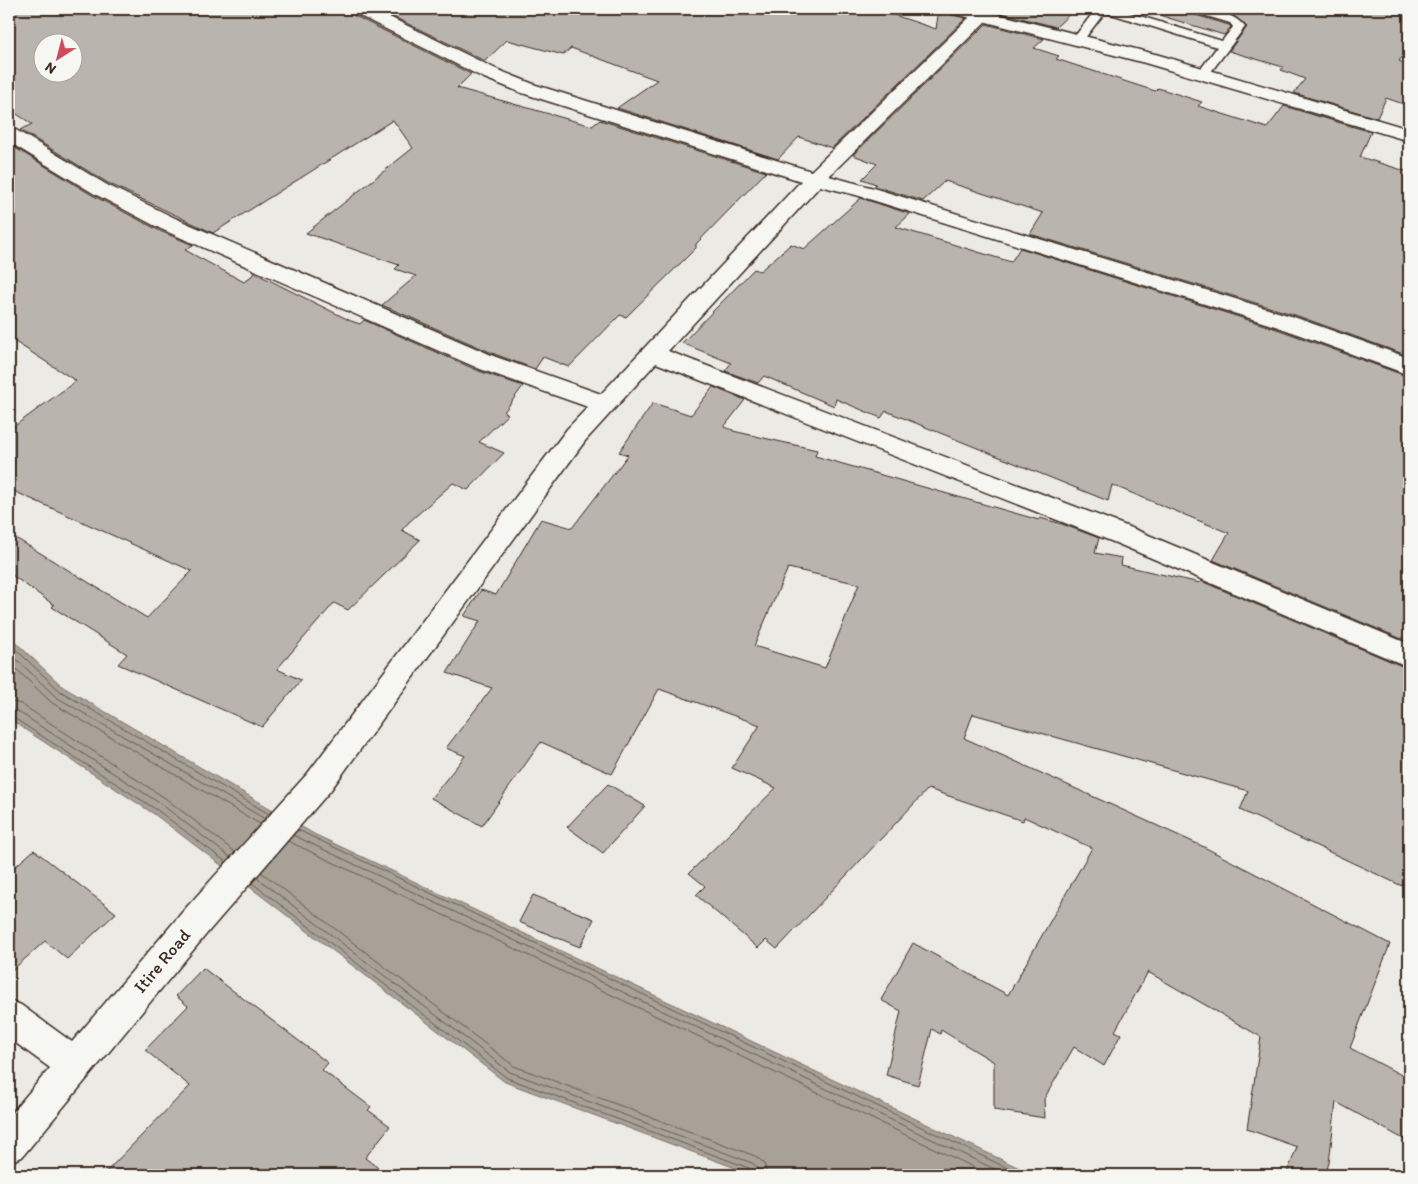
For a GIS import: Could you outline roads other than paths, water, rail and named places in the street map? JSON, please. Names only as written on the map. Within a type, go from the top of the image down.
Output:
[{"type":"street","points":[[360,9],[489,73],[529,89],[814,179],[863,191],[1286,322],[1409,367]]},
{"type":"street","points":[[958,9],[1203,74],[1409,135]]},
{"type":"street","name":"Itire Road","points":[[9,1144],[196,920],[319,782],[576,435],[814,179],[982,15]]},
{"type":"street","points":[[9,134],[100,189],[169,224],[488,363],[605,404]]},
{"type":"street","points":[[652,353],[1125,536],[1409,656]]},
{"type":"street","points":[[9,1017],[75,1065]]},
{"type":"lane","points":[[1078,40],[1104,9],[1225,46]]},
{"type":"lane","points":[[1194,9],[1234,21],[1237,24],[1238,30],[1203,74]]},
{"type":"water","points":[[9,636],[63,687],[314,834],[1034,1175],[754,1175],[505,1082],[154,814],[9,719]]}]
